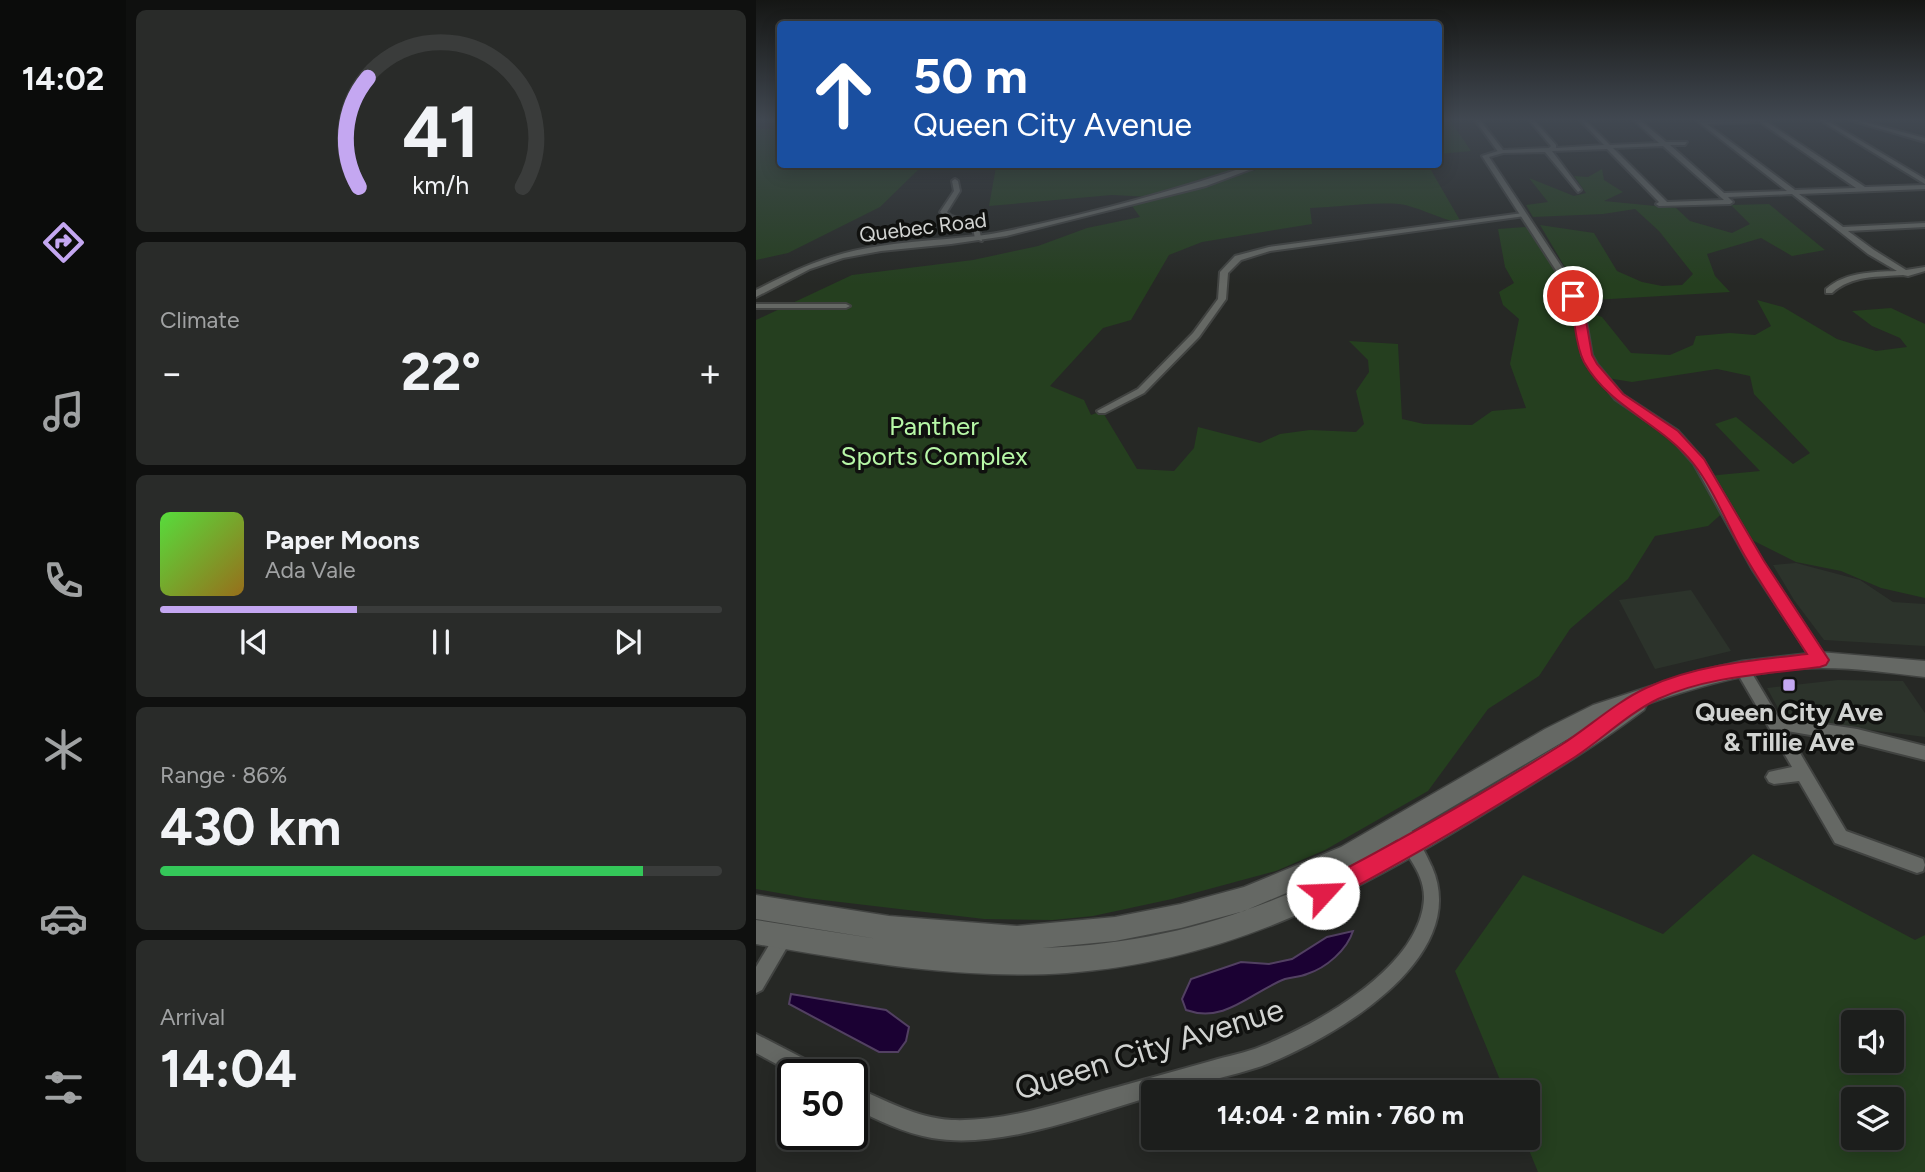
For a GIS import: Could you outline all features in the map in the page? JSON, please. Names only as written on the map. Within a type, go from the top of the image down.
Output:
[{"type":"main road","points":[[756,907],[889,928],[1017,939],[1115,929],[1181,916],[1244,899],[1349,855],[1405,836],[1569,750],[1651,694],[1693,680],[1742,669],[1820,660],[1868,662],[1925,669]]},
{"type":"main road","points":[[756,932],[939,958],[1000,961],[1068,960],[1142,950],[1209,934],[1280,911],[1344,884],[1405,836]]},
{"type":"street","name":"Quebec Road","points":[[756,294],[807,267],[841,256],[881,248],[979,239],[1203,184],[1230,175]]},
{"type":"street","points":[[1497,175],[1565,278],[1578,309],[1587,355],[1592,365],[1619,397],[1674,434],[1699,462],[1758,566],[1820,660]]},
{"type":"street","points":[[1566,175],[1578,190]]},
{"type":"street","points":[[1636,175],[1665,204]]},
{"type":"street","points":[[1655,205],[1730,202],[1700,175]]},
{"type":"street","points":[[1771,175],[1871,252],[1908,274]]},
{"type":"street","points":[[1841,175],[1864,190]]},
{"type":"street","points":[[1909,175],[1925,185]]},
{"type":"street","points":[[955,181],[957,191],[943,212],[949,217],[976,226],[979,239]]},
{"type":"street","points":[[1723,195],[1925,185]]},
{"type":"street","points":[[1102,411],[1141,391],[1196,335],[1218,307],[1224,291],[1224,272],[1238,258],[1279,248],[1523,215]]},
{"type":"street","points":[[1841,229],[1925,225]]},
{"type":"street","points":[[1829,291],[1840,281],[1854,277],[1908,274],[1925,269]]},
{"type":"street","points":[[756,306],[846,306]]},
{"type":"street","points":[[1742,669],[1840,837],[1917,865]]},
{"type":"street","points":[[1774,723],[1857,736],[1925,752]]},
{"type":"street","points":[[1774,778],[1803,773]]},
{"type":"street","name":"Queen City Avenue","points":[[868,1105],[894,1119],[922,1127],[953,1131],[985,1130],[1019,1124],[1260,1057],[1296,1042],[1336,1020],[1367,998],[1416,946],[1429,916],[1432,898],[1427,876],[1405,836]]},
{"type":"street","points":[[756,984],[797,915]]},
{"type":"street","points":[[756,1043],[785,1059]]},
{"type":"shaded area","points":[[1796,563],[1860,580],[1893,602],[1925,604],[1925,646],[1824,640],[1794,600],[1773,565]]},
{"type":"shaded area","points":[[1691,590],[1731,651],[1655,669],[1619,600]]},
{"type":"shaded area","points":[[1838,680],[1903,681],[1925,713],[1925,737],[1784,719],[1767,688]]},
{"type":"shaded area","points":[[1353,931],[1341,951],[1314,971],[1285,979],[1225,1010],[1200,1013],[1186,1010],[1182,999],[1191,979],[1241,962],[1269,964],[1292,959],[1327,937]]},
{"type":"shaded area","points":[[791,994],[886,1010],[909,1027],[906,1041],[898,1052],[879,1052],[789,1004]]},
{"type":"green space","points":[[756,175],[913,175],[880,207],[788,253],[756,260]]},
{"type":"green space","name":"Panther Sports Complex","points":[[995,175],[1434,175],[1461,222],[1399,204],[1310,208],[1312,224],[1202,242],[1169,255],[1131,320],[1103,328],[1050,386],[1084,400],[1091,415],[1102,411],[1137,469],[1174,471],[1194,448],[1198,427],[1260,443],[1280,434],[1310,430],[1356,432],[1364,424],[1356,391],[1369,372],[1368,360],[1349,341],[1398,344],[1402,419],[1424,424],[1472,425],[1492,411],[1526,408],[1510,364],[1519,319],[1503,305],[1499,292],[1514,283],[1505,267],[1498,229],[1525,227],[1533,230],[1565,278],[1579,309],[1602,317],[1631,353],[1670,355],[1693,345],[1696,336],[1730,333],[1755,335],[1771,326],[1757,300],[1783,307],[1837,339],[1876,351],[1907,347],[1900,338],[1872,326],[1852,311],[1891,308],[1925,324],[1925,598],[1881,588],[1841,571],[1796,562],[1742,535],[1727,509],[1708,526],[1655,536],[1628,579],[1570,629],[1539,676],[1488,709],[1428,791],[1325,850],[1276,871],[1172,899],[1093,916],[1053,920],[984,919],[806,898],[756,889],[756,320],[852,275],[973,260],[1038,246],[1087,228],[1140,217],[1130,203],[1151,197],[1112,195],[989,206]],"holes":[[[1717,369],[1750,376],[1754,394],[1810,453],[1793,464],[1736,417],[1715,424],[1760,471],[1708,476],[1674,434],[1609,387],[1601,377],[1632,382]]]},
{"type":"green space","points":[[1603,175],[1604,180],[1623,192],[1604,201],[1676,208],[1690,221],[1732,233],[1750,224],[1731,205],[1769,204],[1825,250],[1792,256],[1761,238],[1707,254],[1715,276],[1730,292],[1593,300],[1579,291],[1540,225],[1594,233],[1617,271],[1642,282],[1662,286],[1682,285],[1693,274],[1659,231],[1635,209],[1603,214],[1533,217],[1526,205],[1548,202],[1529,178],[1574,196],[1586,193],[1574,176]]},
{"type":"green space","points":[[1753,854],[1915,940],[1925,935],[1925,1172],[1538,1172],[1529,1150],[1540,1150],[1540,1080],[1500,1080],[1455,971],[1523,875],[1663,934]]},
{"type":"place","name":"Queen City Ave & Tillie Ave","points":[[1789,685]]},
{"type":"route","points":[[1323,893],[1412,845],[1569,750],[1651,694],[1693,680],[1742,669],[1820,660],[1758,566],[1699,462],[1674,434],[1634,409],[1600,377],[1587,355],[1573,296]]}]
